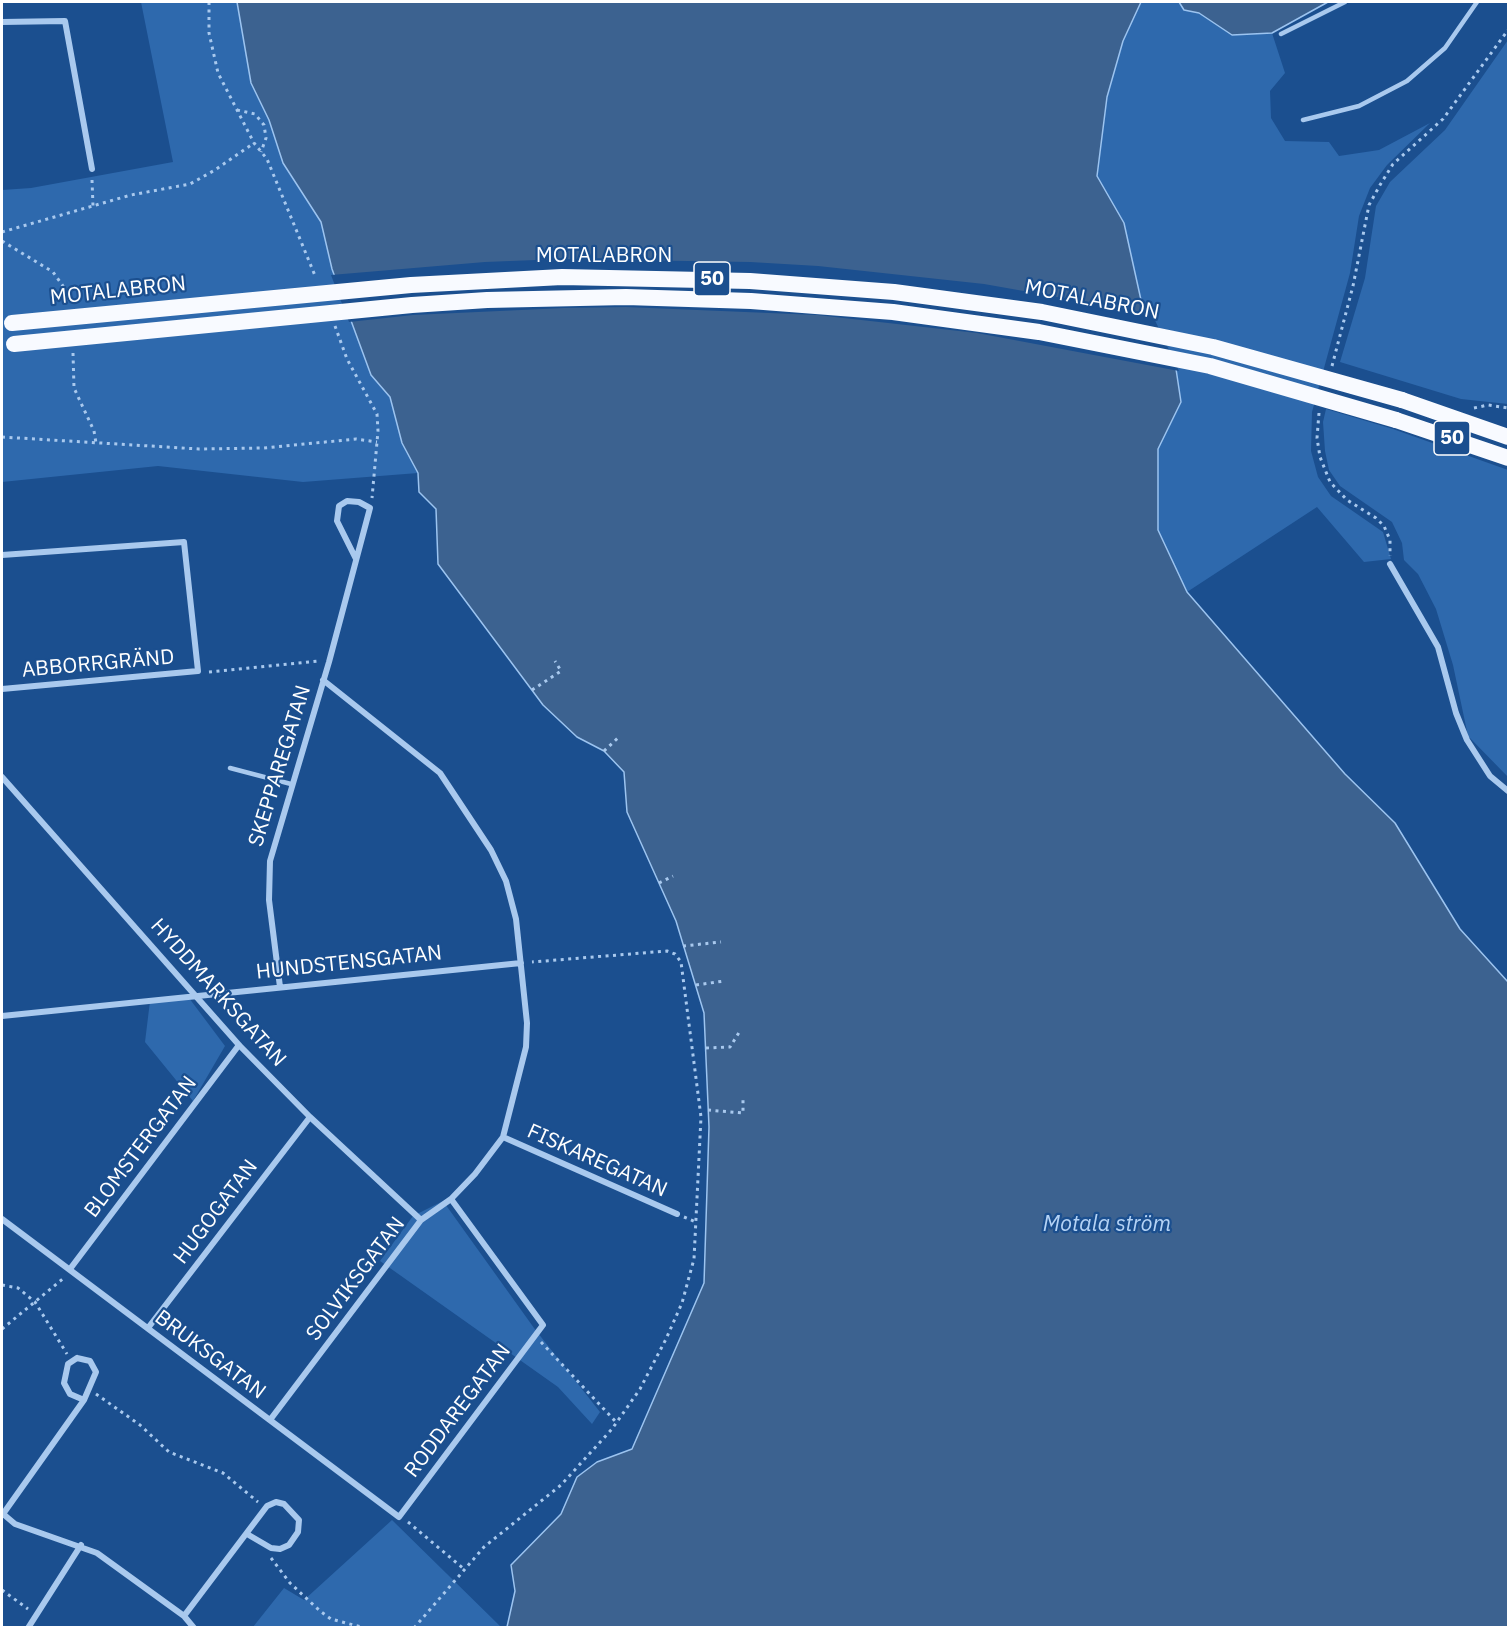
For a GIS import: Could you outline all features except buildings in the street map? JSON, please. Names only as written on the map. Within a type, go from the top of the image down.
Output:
[{"type":"highway","name":"MOTALABRON","points":[[7,324],[411,285],[616,277],[784,283],[894,292],[1042,312],[1213,347],[1402,400],[1509,437]]},
{"type":"highway","name":"MOTALABRON","points":[[8,345],[412,305],[486,300],[626,297],[751,301],[893,312],[1039,332],[1210,366],[1396,420],[1509,458]]},
{"type":"street","points":[[2,22],[65,21],[92,169]]},
{"type":"street","name":"SKEPPAREGATAN","points":[[280,987],[268,881],[270,861],[329,662],[370,508],[358,502],[347,501],[339,506],[337,521],[356,559]]},
{"type":"street","points":[[2,555],[184,542],[198,671]]},
{"type":"street","points":[[1390,564],[1438,647],[1456,713],[1467,740],[1490,776],[1509,790]]},
{"type":"street","name":"ABBORRGRÄND","points":[[2,689],[198,671]]},
{"type":"street","name":"SOLVIKSGATAN","points":[[270,1420],[422,1220],[451,1199],[475,1174],[503,1137],[526,1047],[527,1023],[516,919],[506,881],[491,850],[440,773],[323,680]]},
{"type":"street","name":"HYDDMARKSGATAN","points":[[2,777],[239,1045],[310,1117],[422,1220]]},
{"type":"street","name":"HUNDSTENSGATAN","points":[[2,1016],[521,963]]},
{"type":"street","name":"BLOMSTERGATAN","points":[[70,1269],[239,1045]]},
{"type":"street","name":"HUGOGATAN","points":[[148,1328],[310,1117]]},
{"type":"street","name":"FISKAREGATAN","points":[[503,1137],[677,1214]]},
{"type":"street","name":"RODDAREGATAN","points":[[399,1517],[543,1326],[451,1199]]},
{"type":"street","name":"BRUKSGATAN","points":[[2,1219],[399,1517]]},
{"type":"street","points":[[84,1400],[70,1394],[64,1383],[65,1370],[71,1360],[84,1358],[94,1365],[96,1378],[84,1400],[2,1513],[15,1524],[81,1545],[98,1553],[184,1616],[194,1628]]},
{"type":"street","points":[[184,1616],[265,1508],[276,1502],[285,1504],[297,1516],[300,1524],[298,1533],[289,1545],[280,1549],[271,1548],[247,1534]]},
{"type":"street","points":[[28,1628],[81,1545]]},
{"type":"lane","points":[[1281,34],[1345,2]]},
{"type":"lane","points":[[1303,120],[1359,106],[1407,81],[1445,48],[1477,2]]},
{"type":"lane","points":[[230,768],[291,784]]},
{"type":"path","points":[[2,232],[93,206],[179,187],[215,170],[254,143],[236,110],[212,54],[209,2]]},
{"type":"path","points":[[1330,371],[1353,286],[1367,215],[1380,185],[1394,164],[1443,119],[1509,30]]},
{"type":"path","points":[[236,110],[249,111],[261,118],[266,138],[261,152]]},
{"type":"path","points":[[92,169],[93,206]]},
{"type":"path","points":[[1322,403],[1317,438],[1320,457],[1330,482],[1347,500],[1377,518],[1384,526],[1390,540],[1390,564]]},
{"type":"path","points":[[1472,408],[1488,405],[1509,408]]},
{"type":"path","points":[[2,437],[149,448],[231,450],[356,439],[377,442]]},
{"type":"path","points":[[532,690],[561,671],[555,661]]},
{"type":"path","points":[[198,671],[329,662]]},
{"type":"path","points":[[604,751],[620,736]]},
{"type":"path","points":[[658,883],[673,876]]},
{"type":"path","points":[[684,946],[721,942]]},
{"type":"path","points":[[414,1628],[484,1547],[561,1485],[602,1442],[640,1389],[666,1339],[682,1303],[694,1259],[701,1117],[681,962],[675,954],[667,951],[521,963]]},
{"type":"path","points":[[696,985],[724,981]]},
{"type":"path","points":[[706,1048],[730,1047],[740,1031]]},
{"type":"path","points":[[708,1110],[743,1113],[743,1099]]},
{"type":"path","points":[[2,1329],[62,1280],[70,1269]]},
{"type":"path","points":[[2,1285],[18,1288],[35,1302],[71,1360]]},
{"type":"path","points":[[535,1336],[616,1422]]},
{"type":"path","points":[[90,1389],[140,1425],[169,1452],[223,1473],[265,1508]]},
{"type":"path","points":[[399,1517],[464,1569]]},
{"type":"path","points":[[271,1548],[269,1555],[276,1567],[320,1611],[331,1619],[365,1628]]},
{"type":"path","points":[[2,1590],[29,1611],[33,1621]]},
{"type":"shaded area","points":[[141,2],[237,2],[251,83],[269,120],[283,163],[321,222],[332,269],[371,375],[390,397],[402,443],[418,473],[303,482],[158,466],[2,482],[2,190],[31,188],[173,162]]},
{"type":"shaded area","points":[[1141,2],[1179,2],[1184,10],[1199,13],[1232,35],[1272,33],[1285,73],[1270,91],[1271,118],[1285,141],[1329,142],[1339,156],[1379,150],[1430,123],[1387,165],[1370,188],[1359,216],[1350,273],[1312,412],[1311,451],[1318,477],[1331,496],[1383,532],[1391,559],[1364,562],[1317,507],[1187,592],[1158,530],[1158,449],[1181,403],[1176,369],[1141,300],[1124,223],[1097,176],[1107,97],[1123,41]]},
{"type":"shaded area","points":[[1508,40],[1508,404],[1461,399],[1340,362],[1365,278],[1376,206],[1390,182],[1445,130]]},
{"type":"shaded area","points":[[1326,409],[1393,429],[1508,470],[1508,777],[1468,736],[1453,665],[1436,609],[1418,574],[1404,560],[1402,543],[1392,522],[1340,486],[1329,470],[1323,422]]},
{"type":"shaded area","points":[[189,998],[225,1046],[193,1101],[145,1042],[150,1001]]},
{"type":"shaded area","points":[[443,1201],[534,1328],[600,1412],[592,1424],[558,1387],[380,1261],[413,1216]]},
{"type":"shaded area","points":[[392,1520],[501,1627],[253,1627],[284,1588],[304,1600]]},
{"type":"water","name":"Motala ström","points":[[237,2],[1141,2],[1123,41],[1107,97],[1097,176],[1124,223],[1141,300],[1176,369],[1181,402],[1158,449],[1158,530],[1187,592],[1345,774],[1395,823],[1460,929],[1508,982],[1508,1627],[507,1627],[515,1591],[511,1565],[561,1514],[577,1477],[597,1462],[632,1449],[704,1283],[709,1127],[704,1013],[676,921],[627,812],[624,772],[604,751],[577,737],[543,705],[438,564],[436,509],[419,492],[418,473],[402,443],[390,397],[371,375],[332,269],[321,222],[283,163],[269,120],[251,83]]},
{"type":"water","points":[[1179,2],[1328,2],[1272,33],[1232,35],[1199,13],[1184,10]]},
{"type":"pier","points":[[561,259],[750,262],[818,266],[984,284],[1131,310],[1152,314],[1179,371],[977,333],[817,315],[626,307],[413,315],[349,322],[331,275],[485,262]]}]
